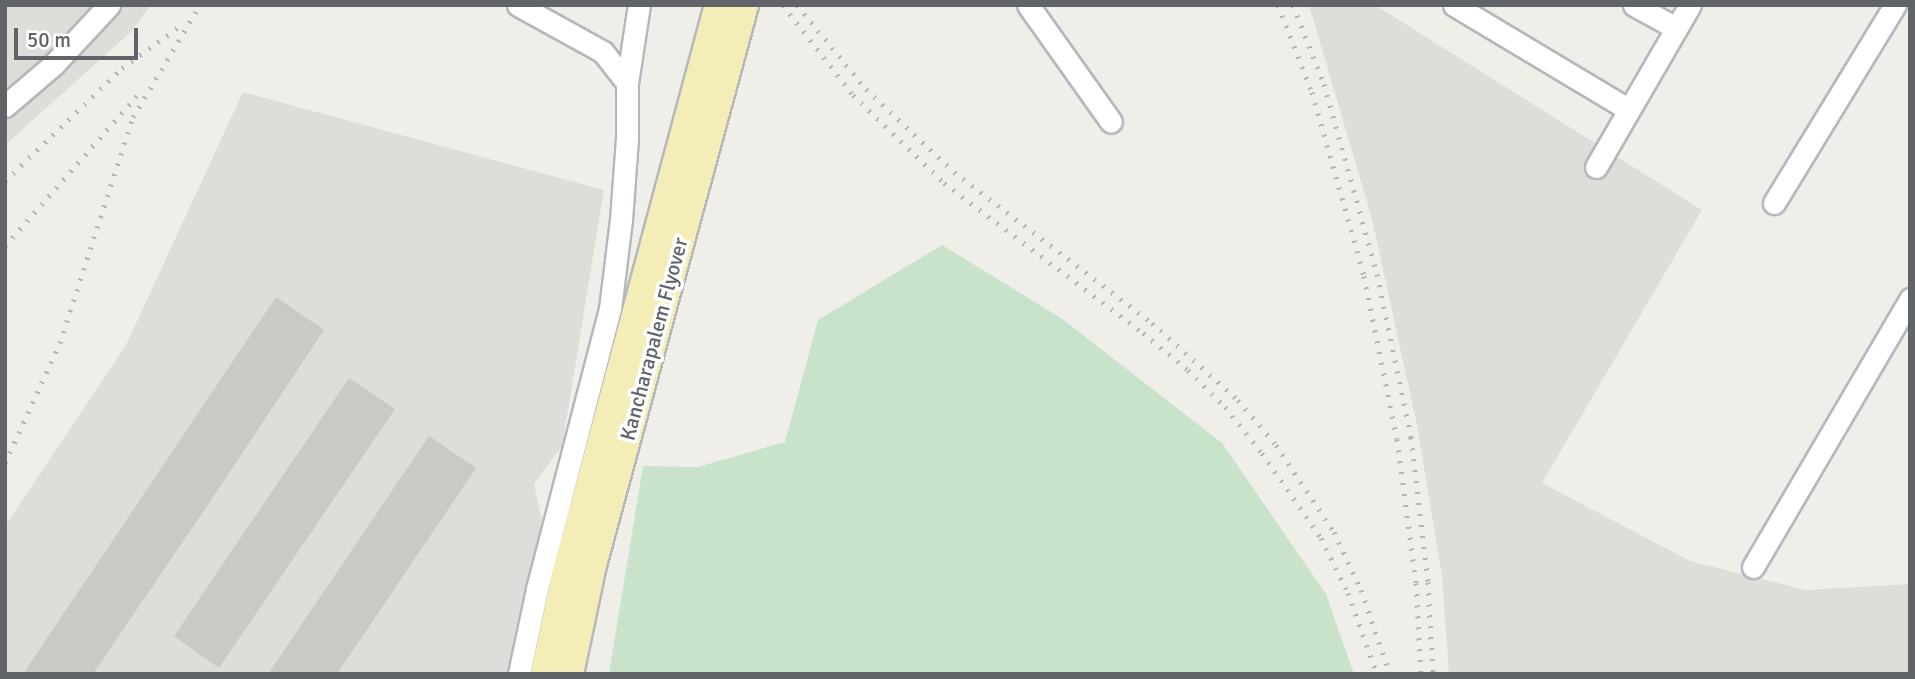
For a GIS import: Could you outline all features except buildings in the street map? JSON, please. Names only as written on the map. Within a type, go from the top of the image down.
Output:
[{"type":"main road","name":"Kancharapalem Flyover","points":[[545,674],[566,576],[719,5]]},
{"type":"main road","name":"Kancharapalem Flyover","points":[[569,674],[592,565],[744,5]]},
{"type":"street","points":[[5,106],[54,64],[109,5]]},
{"type":"street","points":[[518,5],[603,52],[627,83]]},
{"type":"street","points":[[519,674],[537,589],[610,309],[622,206],[627,83],[639,5]]},
{"type":"street","points":[[1028,5],[1111,122]]},
{"type":"street","points":[[1454,5],[1628,109]]},
{"type":"street","points":[[1634,5],[1676,28]]},
{"type":"street","points":[[1596,167],[1690,5]]},
{"type":"street","points":[[1774,203],[1895,5]]},
{"type":"street","points":[[603,52],[633,43]]},
{"type":"street","points":[[1752,567],[1910,299]]},
{"type":"shaded area","points":[[5,5],[151,5],[131,32],[5,145]]},
{"type":"shaded area","points":[[1309,5],[1375,5],[1702,210],[1542,483],[1690,561],[1806,590],[1910,584],[1910,674],[1449,674],[1442,576],[1417,425],[1372,219]]},
{"type":"shaded area","points":[[243,92],[604,190],[562,446],[534,484],[543,525],[512,674],[5,674],[5,526],[126,345]]},
{"type":"green space","points":[[942,245],[1061,318],[1222,443],[1326,594],[1354,674],[609,674],[643,466],[698,467],[785,442],[818,320]]},
{"type":"railway","points":[[5,463],[60,343],[133,117],[200,5]]},
{"type":"railway","points":[[783,5],[853,95],[944,183],[1143,333],[1188,370],[1225,407],[1262,453],[1321,538],[1348,593],[1377,674]]},
{"type":"railway","points":[[797,5],[866,89],[954,172],[1152,323],[1238,400],[1276,445],[1334,532],[1361,590],[1390,674]]},
{"type":"railway","points":[[1278,5],[1312,92],[1364,276],[1397,439],[1416,583],[1421,674]]},
{"type":"railway","points":[[1293,5],[1324,84],[1377,274],[1411,437],[1428,582],[1433,674]]},
{"type":"railway","points":[[5,181],[122,68],[183,24]]},
{"type":"railway","points":[[5,246],[137,96]]}]
